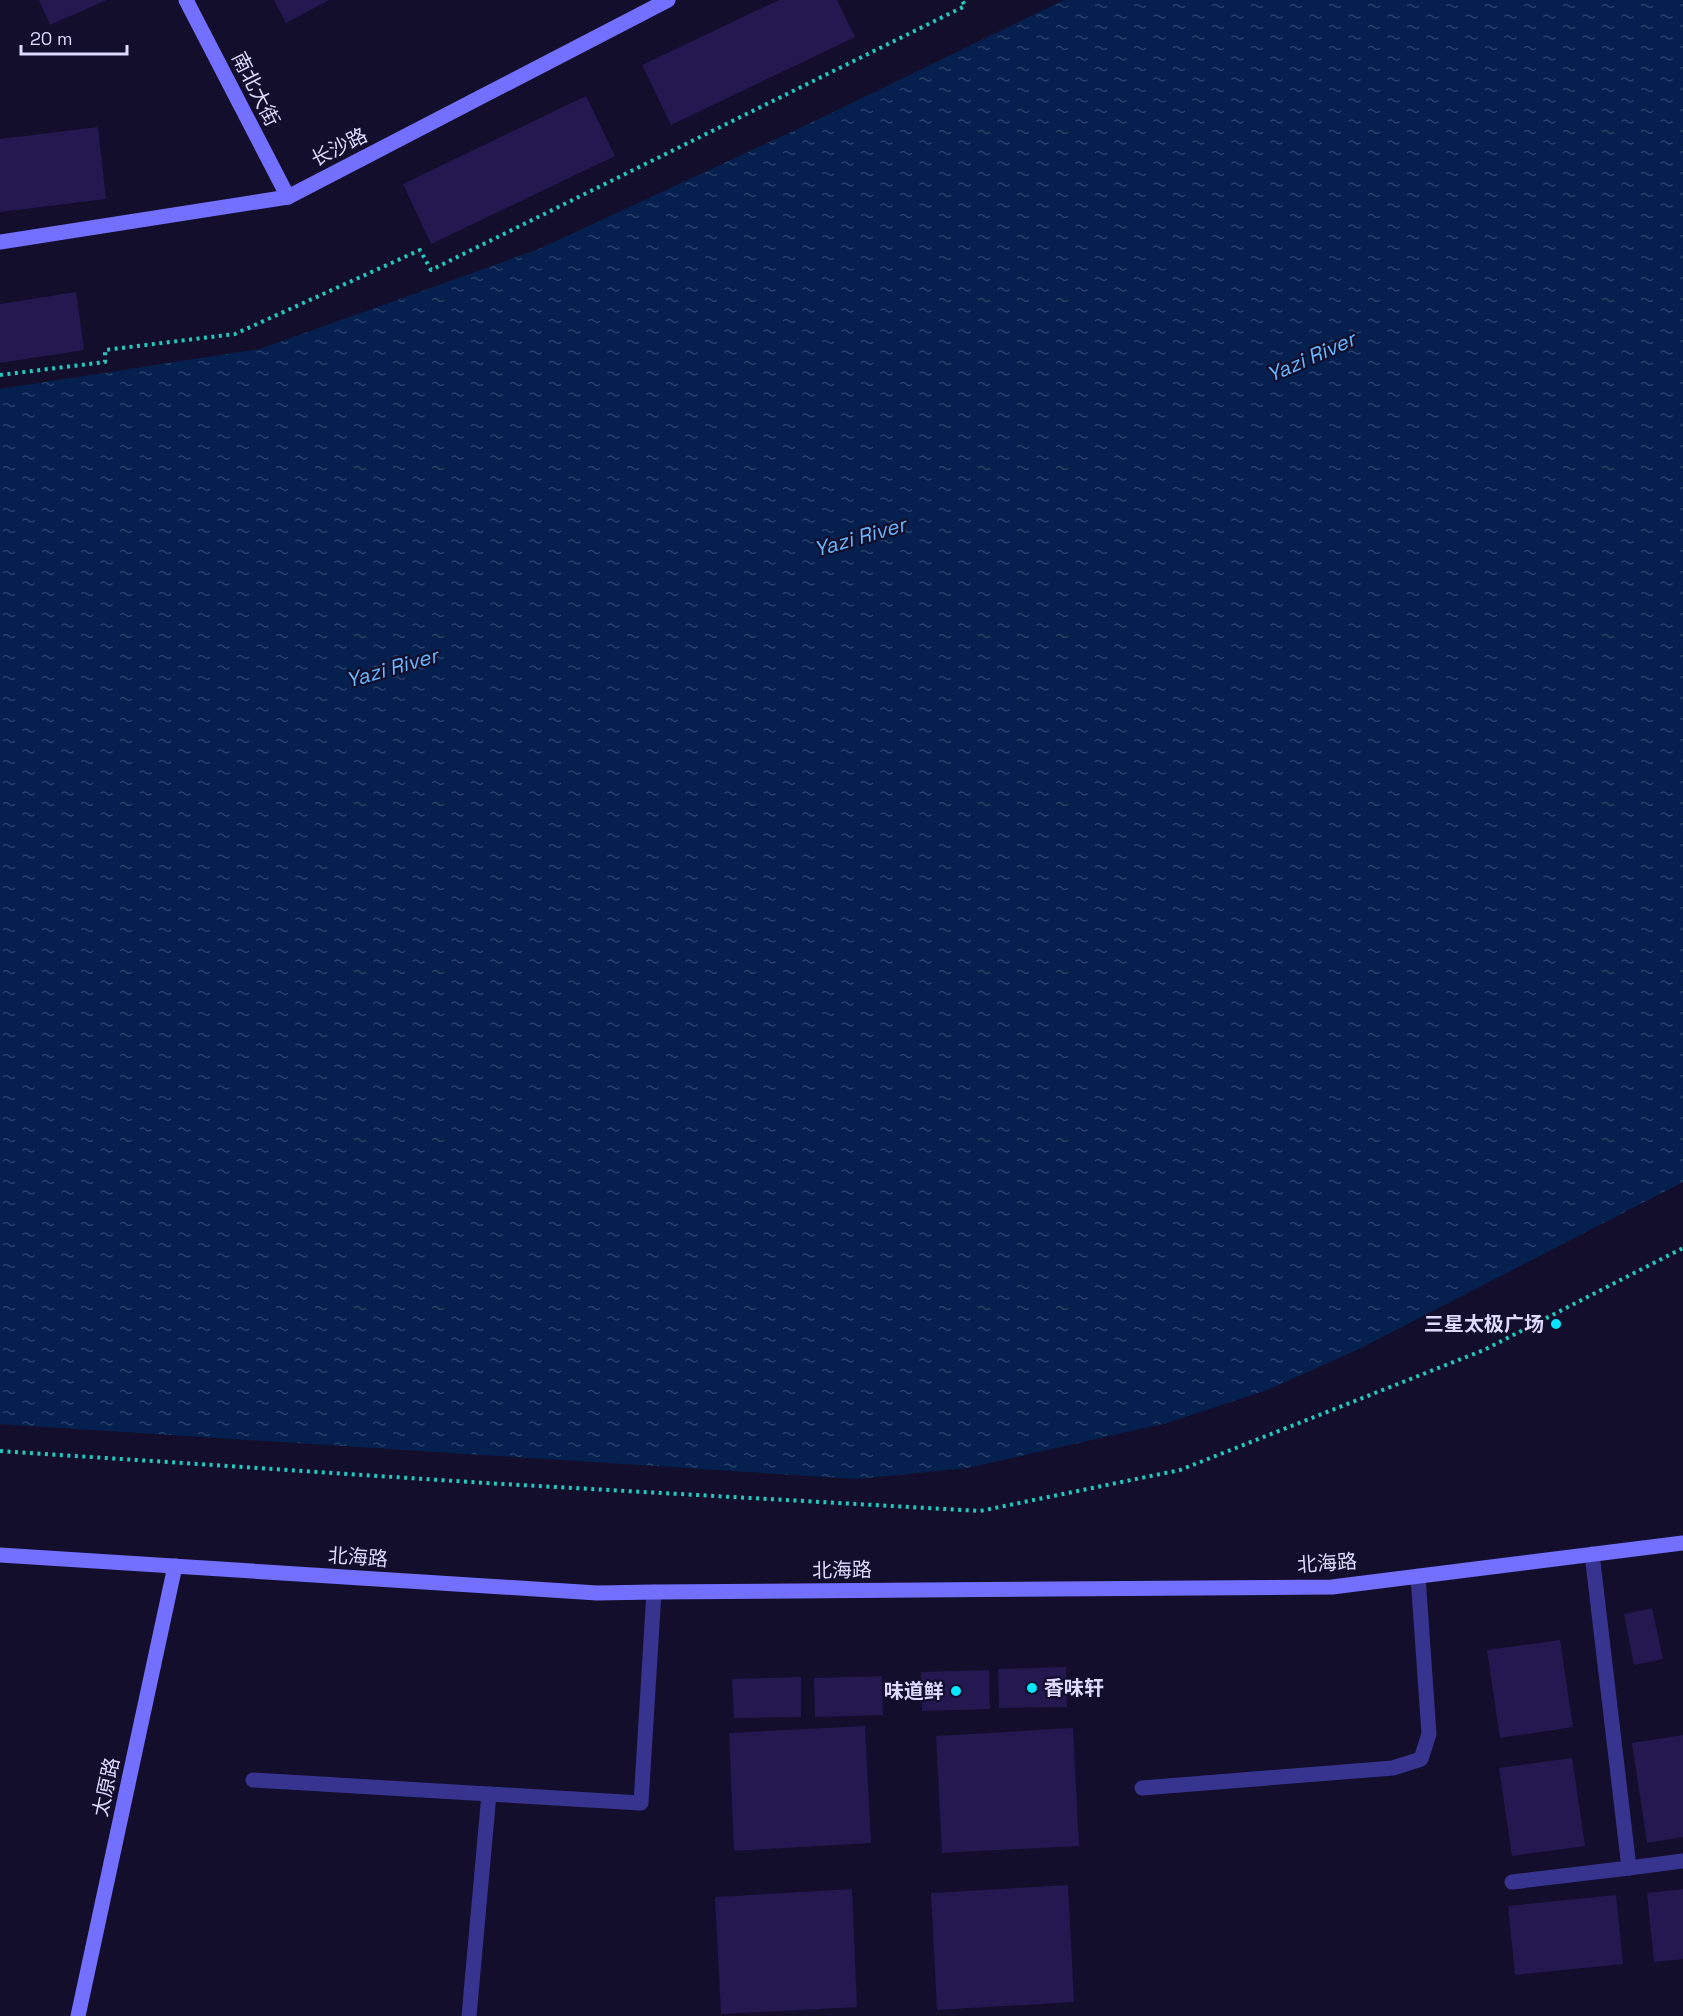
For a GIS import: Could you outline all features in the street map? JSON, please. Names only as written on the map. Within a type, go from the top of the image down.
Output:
[{"type":"main road","name":"南北大街","points":[[186,0],[288,197]]},
{"type":"main road","name":"长沙路","points":[[0,242],[288,197],[668,0]]},
{"type":"main road","name":"北海路","points":[[0,1555],[597,1593],[1332,1587],[1683,1543]]},
{"type":"main road","name":"太原路","points":[[78,2016],[175,1566]]},
{"type":"lane","points":[[1592,1554],[1629,1868]]},
{"type":"lane","points":[[1142,1788],[1393,1768],[1421,1759],[1429,1734],[1418,1576]]},
{"type":"lane","points":[[253,1780],[641,1803],[654,1592]]},
{"type":"lane","points":[[469,2016],[489,1794]]},
{"type":"lane","points":[[1512,1882],[1683,1861]]},
{"type":"path","points":[[0,375],[105,362],[105,350],[235,334],[420,250],[431,270],[965,6],[962,0]]},
{"type":"path","points":[[0,1451],[485,1484],[980,1511],[1180,1470],[1484,1350],[1683,1248]]},
{"type":"water","name":"Yazi River","points":[[1064,0],[1683,0],[1683,1182],[1359,1349],[1267,1390],[1167,1423],[967,1468],[857,1479],[0,1424],[0,389],[260,349],[539,249],[819,119]]},
{"type":"building","points":[[39,0],[107,0],[50,25]]},
{"type":"building","points":[[274,0],[329,0],[286,23]]},
{"type":"building","points":[[779,0],[837,0],[855,37],[671,125],[642,65]]},
{"type":"building","points":[[586,96],[615,156],[431,244],[403,184]]},
{"type":"building","points":[[98,127],[106,199],[0,212],[0,139]]},
{"type":"building","points":[[76,292],[84,350],[0,363],[0,304]]},
{"type":"building","points":[[1652,1608],[1663,1659],[1634,1665],[1624,1614]]},
{"type":"building","points":[[1560,1640],[1573,1727],[1500,1738],[1487,1650]]},
{"type":"building","name":"香味轩","points":[[1066,1667],[1067,1707],[999,1708],[998,1669]]},
{"type":"building","name":"味道鲜","points":[[989,1670],[990,1709],[922,1711],[921,1672]]},
{"type":"building","points":[[882,1676],[883,1715],[815,1717],[814,1678]]},
{"type":"building","points":[[801,1677],[801,1717],[734,1718],[732,1679]]},
{"type":"building","points":[[865,1726],[871,1843],[734,1851],[729,1733]]},
{"type":"building","points":[[1073,1728],[1079,1846],[942,1853],[936,1736]]},
{"type":"building","points":[[1683,1735],[1683,1837],[1647,1843],[1632,1743]]},
{"type":"building","points":[[1572,1758],[1585,1846],[1512,1856],[1499,1768]]},
{"type":"building","points":[[1068,1885],[1074,2002],[937,2010],[931,1893]]},
{"type":"building","points":[[852,1889],[857,2007],[721,2014],[715,1897]]},
{"type":"building","points":[[1683,1889],[1683,1959],[1654,1962],[1647,1893]]},
{"type":"building","points":[[1616,1895],[1623,1964],[1515,1975],[1508,1906]]},
{"type":"place","name":"三星太极广场","points":[[1556,1324]]},
{"type":"place","name":"香味轩","points":[[1032,1688]]},
{"type":"place","name":"味道鲜","points":[[956,1691]]}]
